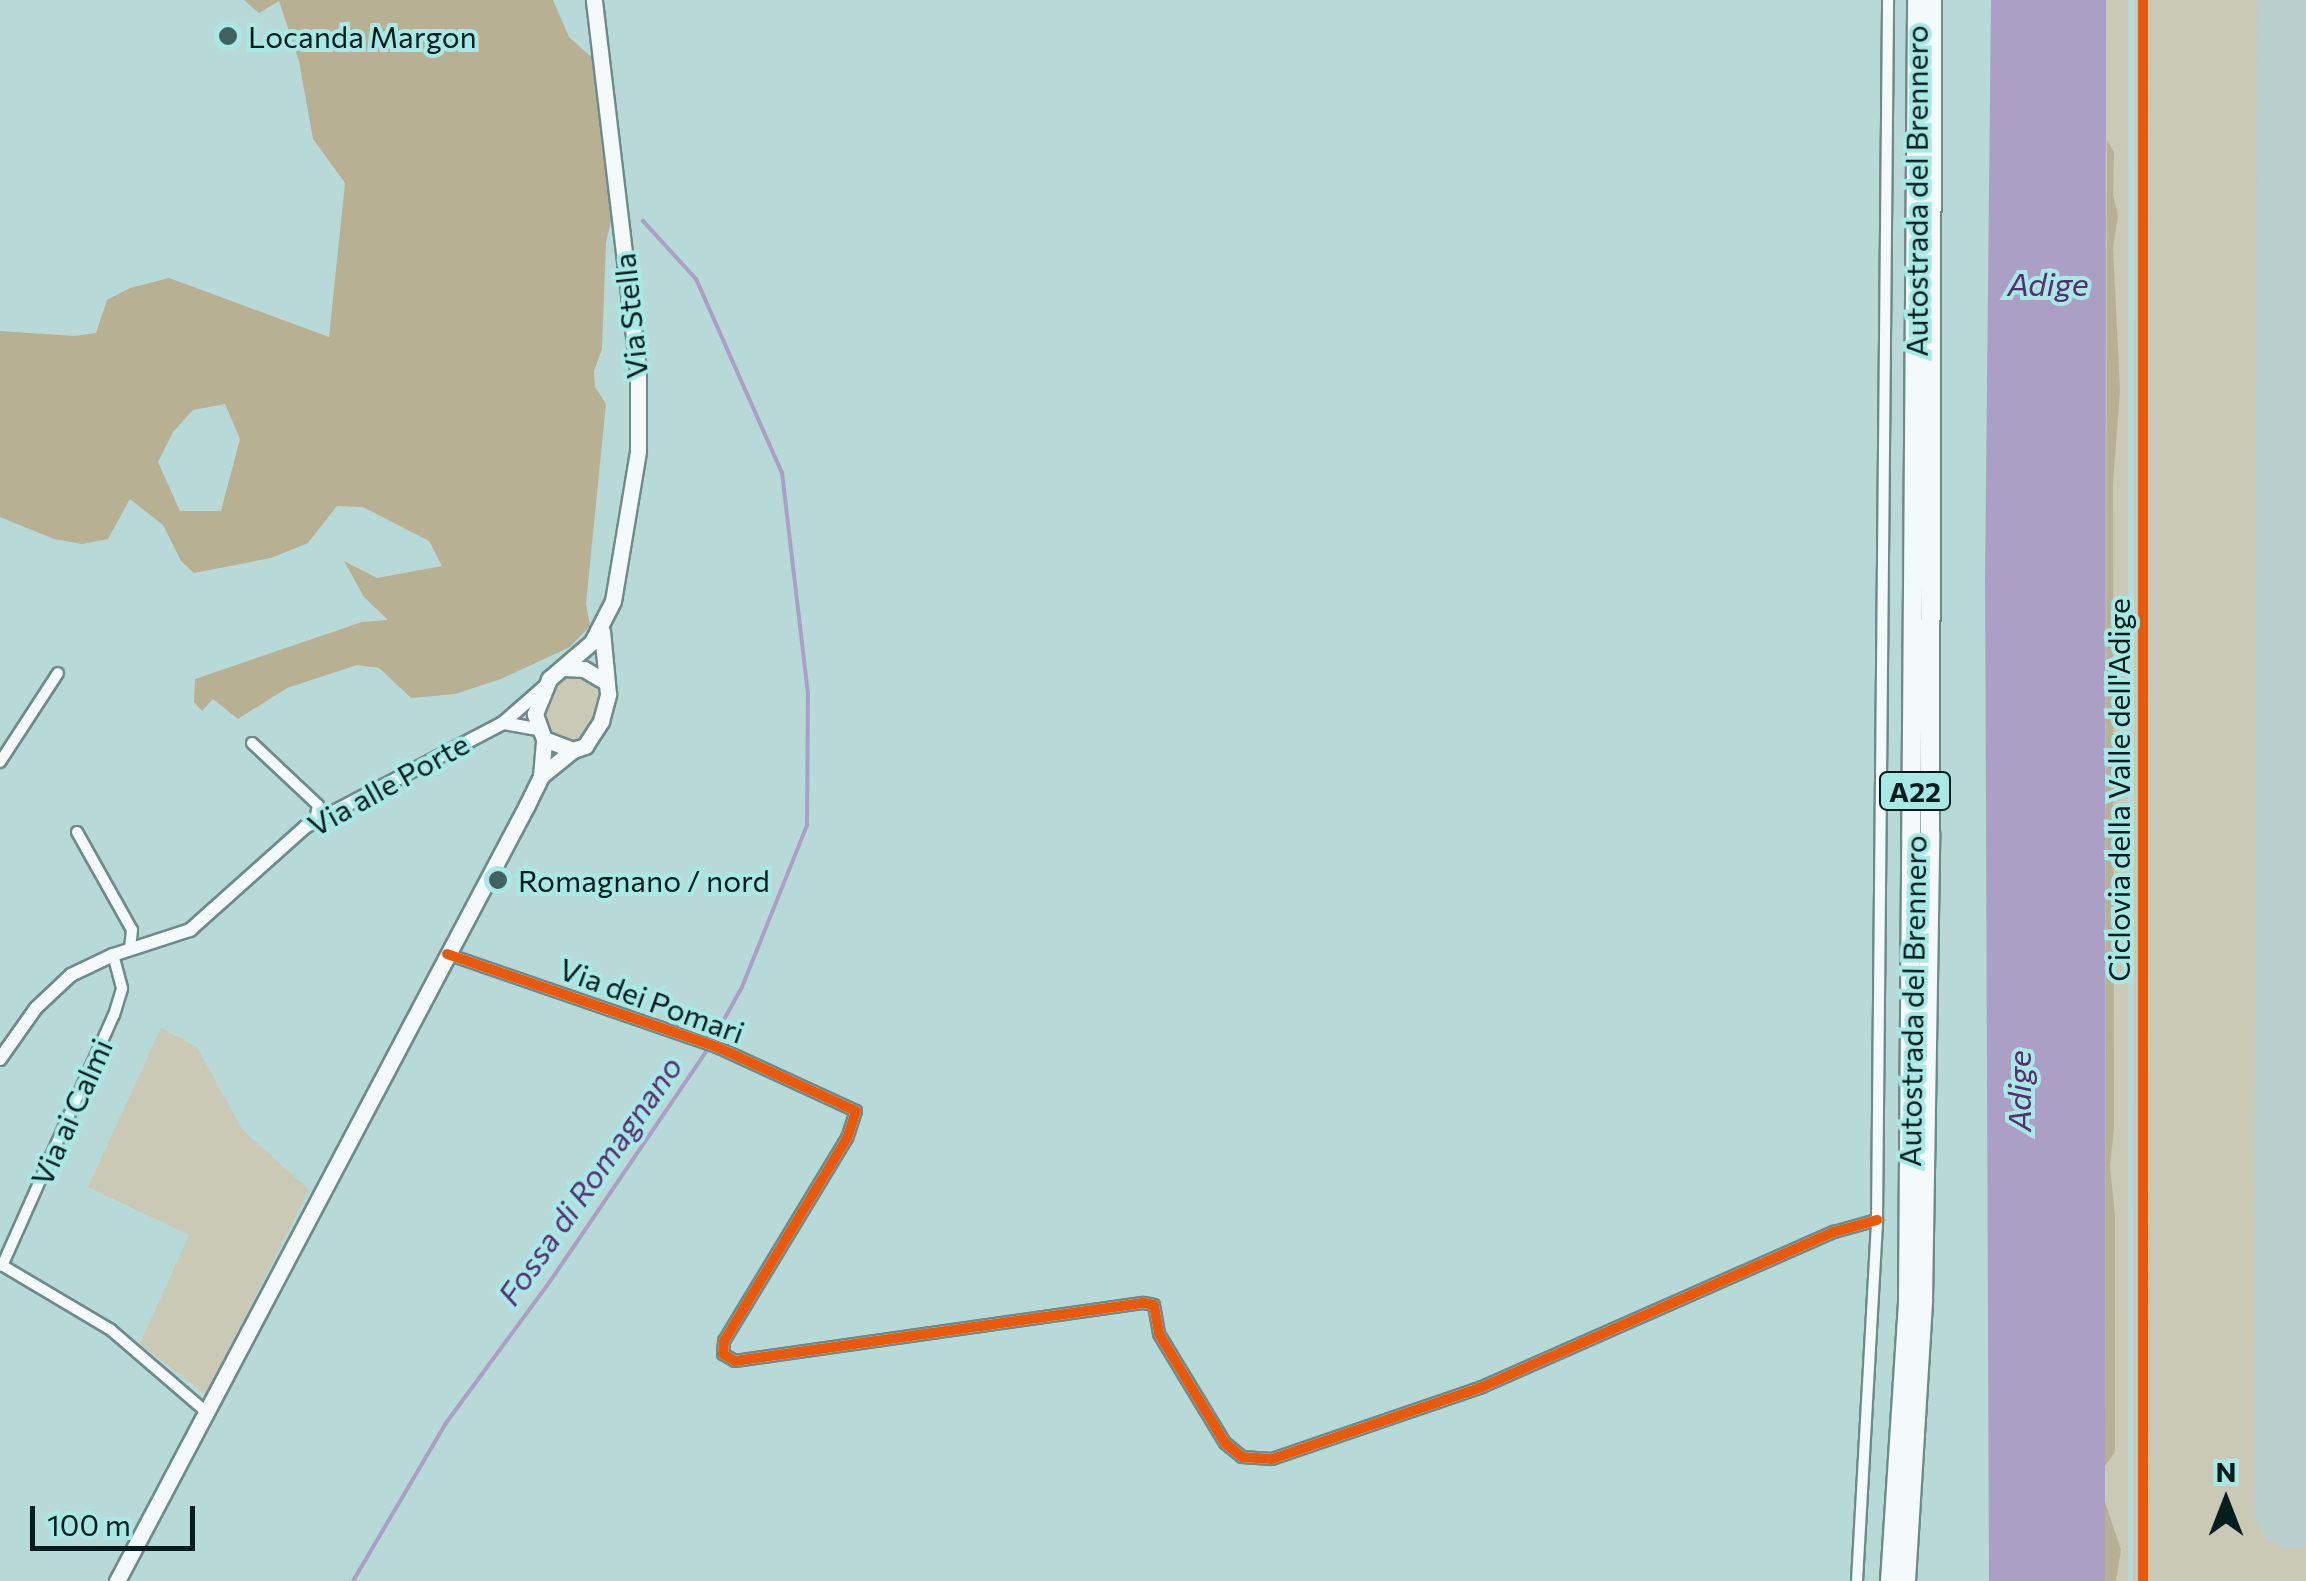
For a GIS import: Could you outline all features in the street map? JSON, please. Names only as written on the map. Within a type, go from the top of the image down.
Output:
[{"type":"highway","name":"Autostrada del Brennero","points":[[1890,1581],[1909,1263],[1917,0]]},
{"type":"highway","name":"Autostrada del Brennero","points":[[1906,1581],[1923,1281],[1930,833],[1932,0]]},
{"type":"main road","name":"Via Stella","points":[[564,668],[602,629],[614,601],[634,494],[638,386],[594,0]]},
{"type":"main road","name":"Via Stella","points":[[602,629],[604,681]]},
{"type":"main road","points":[[116,1581],[541,776],[573,750],[585,746],[601,720],[608,694],[604,681],[584,668],[564,668],[543,688],[534,714],[541,734],[541,776]]},
{"type":"main road","points":[[541,734],[573,750]]},
{"type":"street","points":[[1857,1581],[1877,1220],[1888,0]]},
{"type":"street","points":[[0,762],[58,673]]},
{"type":"street","name":"Via alle Porte","points":[[0,1059],[50,992],[71,975],[113,955],[190,930],[315,821],[502,722],[543,688]]},
{"type":"street","name":"Via alle Porte","points":[[502,722],[541,734]]},
{"type":"street","points":[[252,743],[318,805],[315,821]]},
{"type":"street","points":[[77,832],[132,930],[130,950]]},
{"type":"street","name":"Via dei Pomari","points":[[447,954],[717,1046],[856,1111],[847,1138],[724,1341],[723,1354],[735,1361],[1144,1303],[1154,1305],[1159,1334],[1225,1444],[1242,1457],[1272,1459],[1482,1387],[1834,1232],[1877,1220]]},
{"type":"street","name":"Via ai Calmi","points":[[1,1265],[114,1015],[122,988],[113,955]]},
{"type":"street","points":[[1,1265],[110,1330],[204,1410]]},
{"type":"green space","points":[[2106,0],[2128,0],[2128,1581],[2106,1581]]},
{"type":"green space","points":[[2135,0],[2141,0],[2140,1581],[2133,1581]]},
{"type":"green space","points":[[2149,0],[2267,0],[2266,1509],[2306,1510],[2306,1581],[2148,1581]]},
{"type":"green space","points":[[571,676],[591,681],[601,703],[583,737],[571,742],[550,736],[542,721],[551,692],[561,679]]},
{"type":"green space","points":[[161,1028],[197,1047],[242,1129],[309,1190],[206,1395],[140,1344],[189,1235],[88,1187]]},
{"type":"shaded area","points":[[244,0],[553,0],[569,37],[596,61],[613,212],[606,243],[602,349],[594,371],[595,387],[606,404],[586,604],[590,626],[570,647],[501,679],[455,694],[411,698],[379,668],[357,665],[287,688],[238,719],[213,699],[202,711],[194,702],[195,679],[362,622],[388,620],[364,597],[344,561],[377,578],[442,566],[429,541],[363,507],[337,506],[308,543],[271,558],[194,573],[181,561],[163,525],[130,499],[108,539],[82,544],[54,539],[0,517],[0,331],[74,336],[96,333],[107,300],[130,288],[169,278],[329,337],[345,183],[313,139],[299,61],[279,1],[259,13]],"holes":[[[225,404],[240,439],[221,511],[180,511],[158,462],[173,432],[193,410]]]},
{"type":"shaded area","points":[[2107,140],[2114,152],[2113,195],[2118,216],[2113,248],[2120,390],[2113,484],[2114,1129],[2110,1165],[2115,1216],[2115,1452],[2105,1466]]},
{"type":"shaded area","points":[[2105,1502],[2121,1550],[2116,1581],[2105,1581]]},
{"type":"water","name":"Adige","points":[[1991,0],[2106,0],[2105,1581],[1989,1581],[1985,577]]},
{"type":"waterway","name":"Fossa di Romagnano","points":[[353,1581],[446,1423],[551,1280],[706,1052],[742,987],[807,825],[808,694],[782,473],[696,279],[643,221]]},
{"type":"taxiway","points":[[2294,227],[2306,227]]},
{"type":"taxiway","points":[[2293,934],[2297,901],[2306,894]]},
{"type":"taxiway","points":[[2293,1283],[2306,1283]]},
{"type":"runway","points":[[2292,1510],[2294,0]]},
{"type":"cycle path","name":"Ciclovia della Valle dell'Adige","points":[[2143,0],[2143,1581]]},
{"type":"cycle path","points":[[447,954],[717,1047],[856,1111],[847,1138],[724,1341],[723,1354],[735,1361],[1144,1303],[1154,1305],[1159,1334],[1225,1443],[1242,1457],[1272,1459],[1482,1387],[1834,1232],[1877,1220]]},
{"type":"place","name":"Locanda Margon","points":[[228,36]]},
{"type":"place","name":"Romagnano / nord","points":[[498,880]]}]
